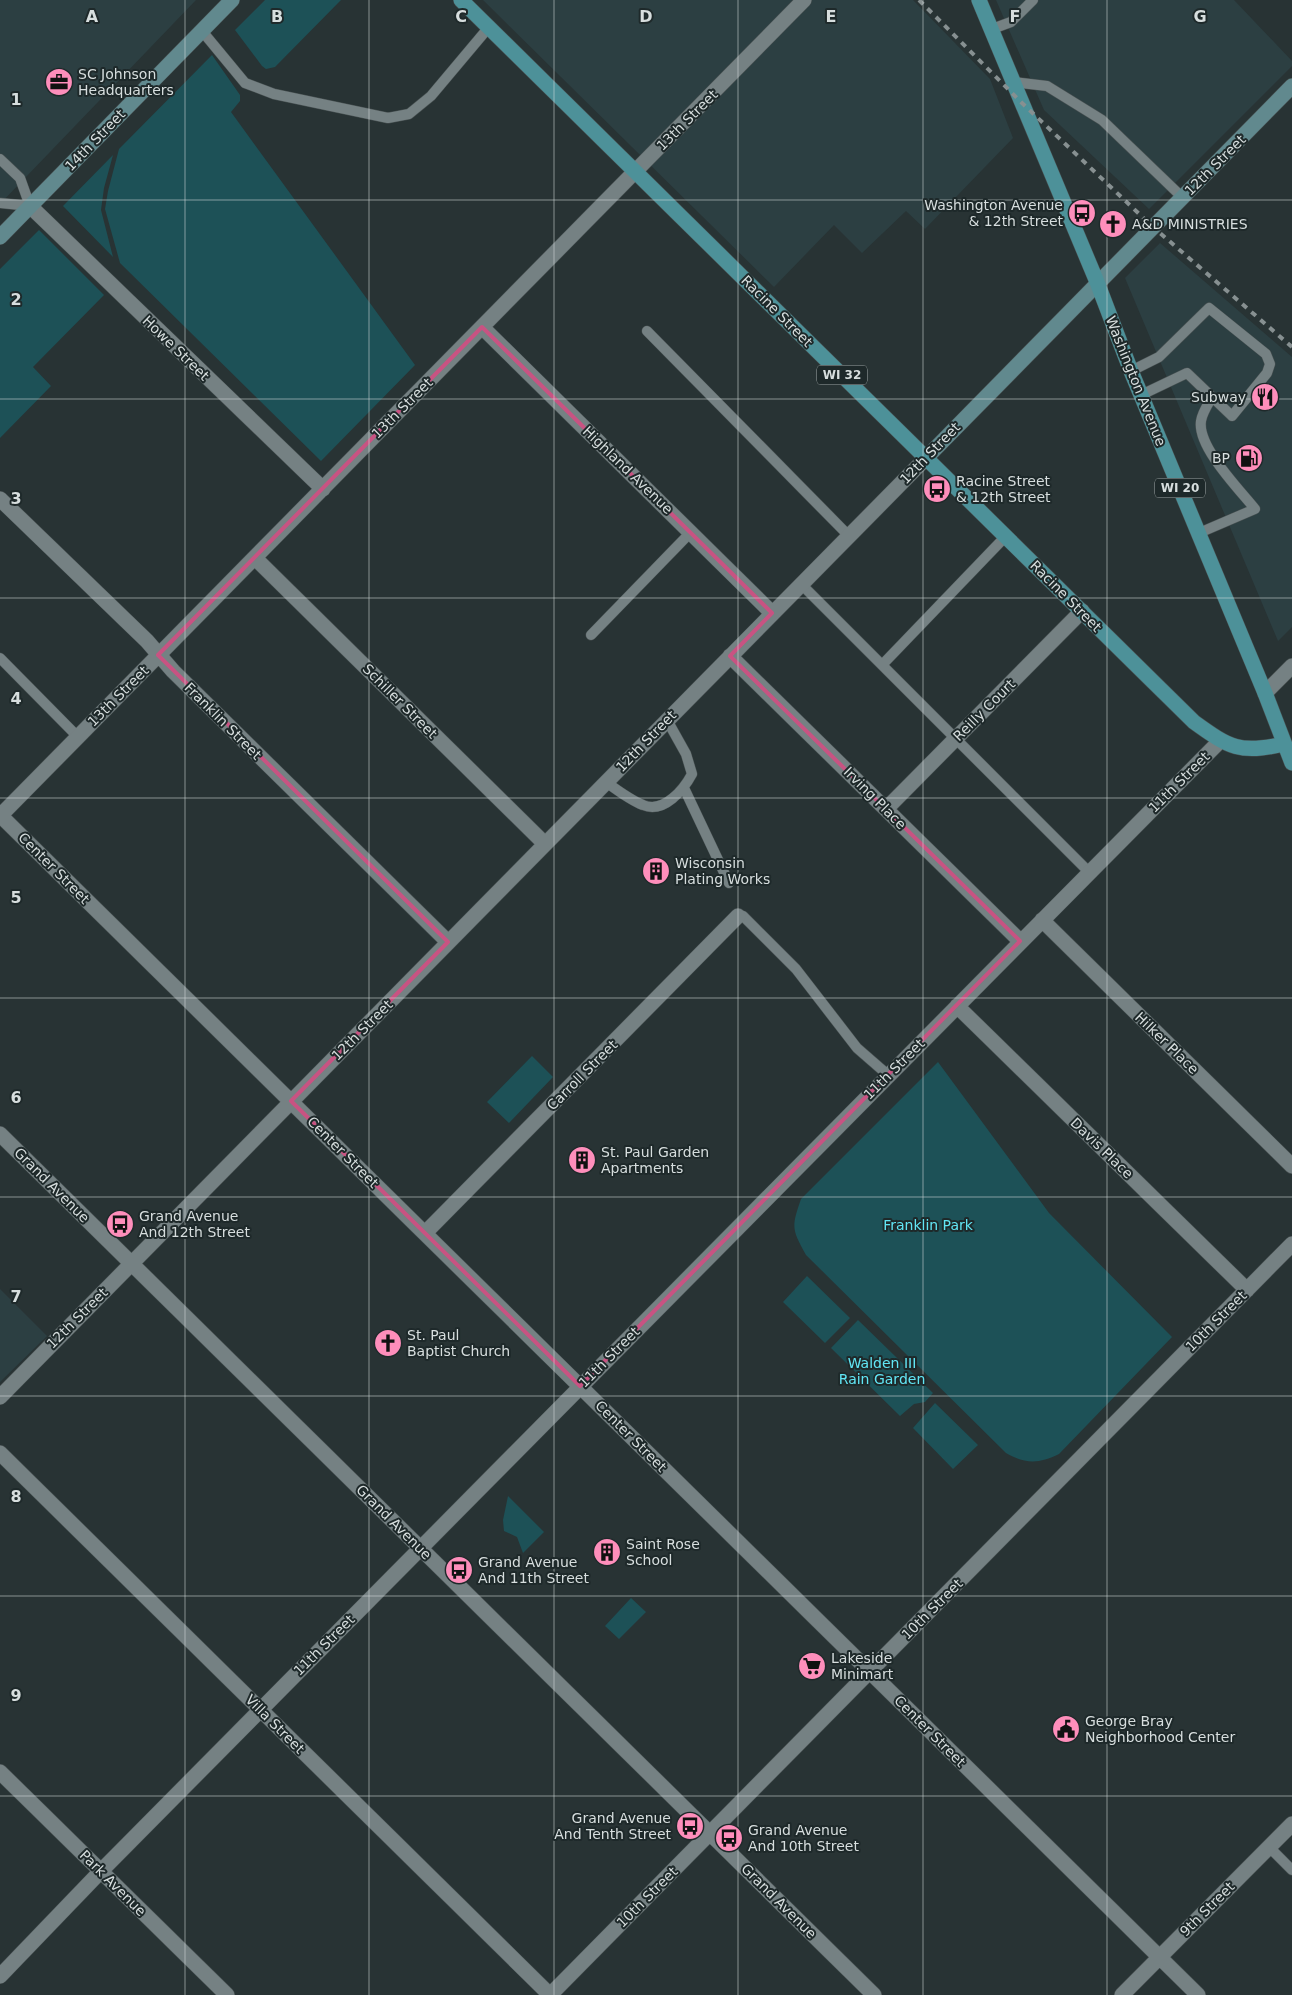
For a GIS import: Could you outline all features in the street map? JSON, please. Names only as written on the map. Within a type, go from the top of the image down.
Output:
[{"type":"main road","name":"Racine Street","points":[[462,0],[1194,722],[1220,741],[1246,749],[1284,744]]},
{"type":"main road","name":"Washington Avenue","points":[[979,0],[1097,282],[1131,371],[1265,693],[1292,763]]},
{"type":"street","name":"14th Street","points":[[0,237],[232,0]]},
{"type":"street","name":"13th Street","points":[[0,815],[804,0]]},
{"type":"street","name":"12th Street","points":[[0,1396],[1292,86]]},
{"type":"street","name":"Howe Street","points":[[30,206],[323,489]]},
{"type":"street","name":"Highland Avenue","points":[[482,327],[772,613]]},
{"type":"street","name":"Franklin Street","points":[[0,499],[147,641],[173,671],[448,942]]},
{"type":"street","name":"Schiller Street","points":[[255,558],[545,844]]},
{"type":"street","name":"Reilly Court","points":[[886,809],[1082,611]]},
{"type":"street","name":"Irving Place","points":[[730,656],[1020,941]]},
{"type":"street","points":[[1265,693],[1292,666]]},
{"type":"street","name":"11th Street","points":[[0,1976],[100,1871],[260,1709],[1220,741]]},
{"type":"street","name":"Center Street","points":[[0,815],[1198,1995]]},
{"type":"street","name":"Carroll Street","points":[[425,1233],[738,916]]},
{"type":"street","name":"Hilker Place","points":[[1042,920],[1292,1166]]},
{"type":"street","name":"Davis Place","points":[[957,1006],[1246,1290]]},
{"type":"street","name":"Grand Avenue","points":[[0,1134],[874,1995]]},
{"type":"street","name":"10th Street","points":[[550,1995],[1292,1244]]},
{"type":"street","name":"Villa Street","points":[[0,1453],[550,1995]]},
{"type":"street","name":"Park Avenue","points":[[0,1772],[226,1995]]},
{"type":"street","name":"9th Street","points":[[1122,1995],[1292,1824]]},
{"type":"lane","points":[[992,29],[1011,22],[1033,0]]},
{"type":"lane","points":[[202,31],[245,83],[274,94],[388,118],[409,114],[431,96],[489,27]]},
{"type":"lane","points":[[1013,82],[1046,86],[1102,120],[1182,197]]},
{"type":"lane","points":[[0,159],[20,178],[30,206],[0,203]]},
{"type":"lane","points":[[1131,371],[1159,357],[1209,308],[1266,354],[1270,364],[1267,373],[1232,416],[1187,373],[1141,395]]},
{"type":"lane","points":[[647,331],[849,536]]},
{"type":"lane","points":[[1199,533],[1255,510],[1212,454],[1201,434],[1201,422],[1212,396]]},
{"type":"lane","points":[[590,635],[691,532]]},
{"type":"lane","points":[[882,665],[1006,536]]},
{"type":"lane","points":[[801,584],[1089,872]]},
{"type":"lane","points":[[0,658],[78,737]]},
{"type":"lane","points":[[606,782],[644,806],[659,806],[672,799],[684,788],[692,774],[686,754],[667,720]]},
{"type":"lane","points":[[684,788],[729,883]]},
{"type":"lane","points":[[738,916],[743,916],[784,957],[828,1009],[857,1048],[888,1076]]},
{"type":"lane","points":[[1269,1847],[1292,1870]]},
{"type":"highlighted area","points":[[482,327],[772,613],[730,656],[1020,941],[580,1386],[291,1101],[448,942],[158,655]]},
{"type":"shaded area","name":"SC Johnson Headquarters","points":[[0,0],[196,0],[0,204]]},
{"type":"shaded area","points":[[483,0],[913,0],[990,79],[1013,138],[925,229],[906,211],[862,253],[834,225],[774,287]]},
{"type":"shaded area","points":[[996,0],[1234,0],[1292,61],[1292,66],[1149,209],[1044,110]]},
{"type":"shaded area","points":[[1160,243],[1292,357],[1292,627],[1278,641],[1125,278]]},
{"type":"shaded area","points":[[0,1289],[47,1336],[0,1382]]},
{"type":"green space","points":[[265,0],[341,0],[275,67],[266,69],[235,30]]},
{"type":"green space","points":[[212,55],[240,95],[240,101],[231,112],[415,365],[321,461],[120,263],[105,209],[119,149]]},
{"type":"green space","points":[[113,155],[104,188],[101,210],[113,257],[63,206]]},
{"type":"green space","points":[[39,230],[104,295],[33,367],[51,386],[0,438],[0,269]]},
{"type":"green space","points":[[532,1056],[553,1077],[509,1123],[487,1102]]},
{"type":"green space","name":"Franklin Park","points":[[938,1062],[1049,1213],[1172,1337],[1059,1454],[1045,1460],[1026,1461],[1006,1453],[806,1255],[794,1228],[801,1199]]},
{"type":"green space","points":[[807,1276],[850,1318],[825,1343],[783,1302]]},
{"type":"green space","name":"Walden III Rain Garden","points":[[858,1320],[933,1393],[925,1402],[914,1404],[900,1416],[831,1348]]},
{"type":"green space","points":[[935,1403],[978,1445],[953,1469],[913,1428]]},
{"type":"green space","points":[[508,1496],[544,1532],[523,1553],[517,1537],[504,1531],[503,1520]]},
{"type":"green space","points":[[631,1598],[646,1612],[619,1639],[605,1626]]},
{"type":"railway","points":[[919,0],[1022,103],[1153,227],[1292,347]]},
{"type":"place","name":"SC Johnson Headquarters","points":[[59,82]]},
{"type":"place","name":"Washington Avenue & 12th Street","points":[[1082,213]]},
{"type":"place","name":"A&D MINISTRIES","points":[[1113,224]]},
{"type":"place","name":"Subway","points":[[1265,397]]},
{"type":"place","name":"BP","points":[[1249,458]]},
{"type":"place","name":"Racine Street & 12th Street","points":[[937,489]]},
{"type":"place","name":"Wisconsin Plating Works","points":[[656,871]]},
{"type":"place","name":"St. Paul Garden Apartments","points":[[582,1160]]},
{"type":"place","name":"Grand Avenue And 12th Street","points":[[120,1224]]},
{"type":"place","name":"St. Paul Baptist Church","points":[[388,1343]]},
{"type":"place","name":"Saint Rose School","points":[[607,1552]]},
{"type":"place","name":"Grand Avenue And 11th Street","points":[[459,1570]]},
{"type":"place","name":"Lakeside Minimart","points":[[812,1666]]},
{"type":"place","name":"George Bray Neighborhood Center","points":[[1066,1729]]},
{"type":"place","name":"Grand Avenue And Tenth Street","points":[[690,1826]]},
{"type":"place","name":"Grand Avenue And 10th Street","points":[[729,1838]]}]
